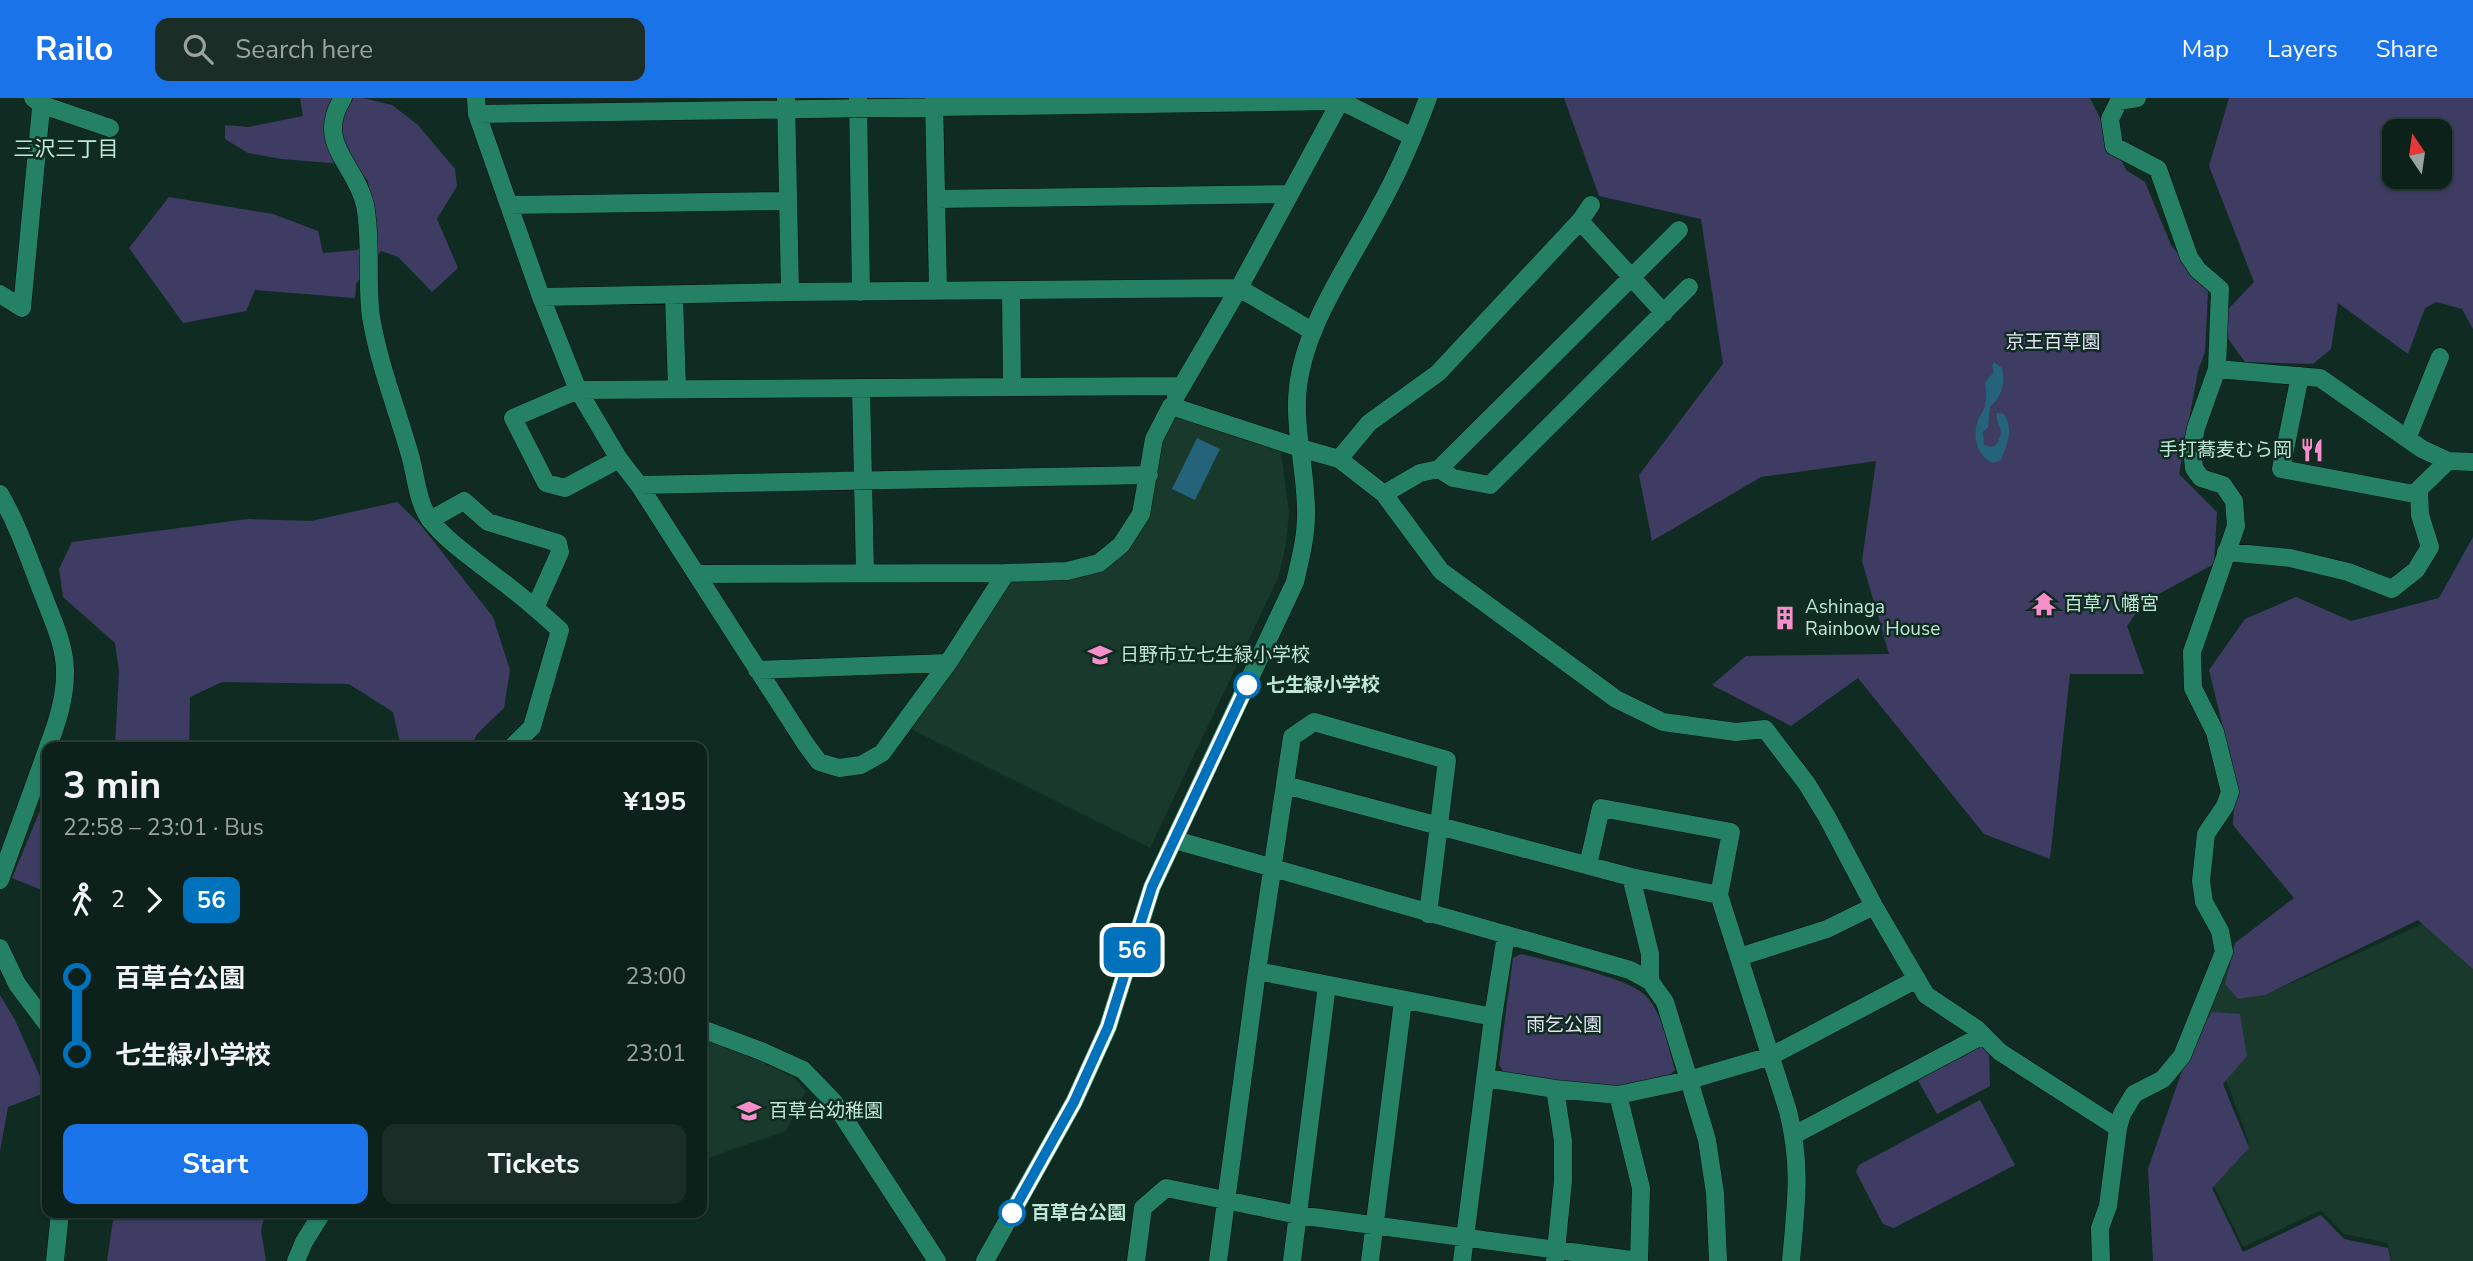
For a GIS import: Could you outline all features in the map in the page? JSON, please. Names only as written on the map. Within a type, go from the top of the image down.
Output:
[{"type":"street","points":[[343,98],[334,112],[331,125],[335,140],[365,204],[373,327],[384,376],[410,455],[423,506],[430,520],[460,549],[560,631],[532,727],[517,742]]},
{"type":"street","points":[[985,1261],[1074,1102],[1108,1027],[1152,887],[1294,582],[1303,548],[1306,514],[1298,388],[1312,331],[1381,205],[1429,98]]},
{"type":"street","points":[[2101,1261],[2100,1228],[2108,1206],[2122,1114],[2134,1094],[2163,1079],[2182,1056],[2224,952],[2220,930],[2204,902],[2201,881],[2206,834],[2225,806],[2230,793],[2215,732],[2193,688],[2192,670],[2192,652],[2236,526],[2234,501],[2223,485],[2201,478],[2194,468],[2192,448],[2196,428],[2217,369],[2220,289],[2198,270],[2189,257],[2158,169],[2114,146],[2110,119],[2119,101],[2137,98]]},
{"type":"street","points":[[1006,573],[948,663],[882,752],[861,765],[839,768],[819,762],[639,485],[619,459],[578,390],[541,298],[477,106],[1342,99],[1413,138]]},
{"type":"street","points":[[696,574],[1006,573],[1068,570],[1099,563],[1121,545],[1141,514],[1154,439],[1342,99]]},
{"type":"street","points":[[0,294],[22,307],[38,100],[110,128]]},
{"type":"street","points":[[858,102],[861,292]]},
{"type":"street","points":[[934,102],[938,291]]},
{"type":"street","points":[[786,103],[790,292]]},
{"type":"street","points":[[937,199],[1290,194]]},
{"type":"street","points":[[509,205],[788,201]]},
{"type":"street","points":[[1339,458],[1369,423],[1438,373],[1580,221],[1591,205]]},
{"type":"street","points":[[1580,221],[1664,313]]},
{"type":"street","points":[[1384,494],[1420,473],[1439,469],[1679,230]]},
{"type":"street","points":[[1439,469],[1454,478],[1490,485],[1689,287]]},
{"type":"street","points":[[541,298],[790,292],[1239,288],[1312,331]]},
{"type":"street","points":[[1011,291],[1013,387]]},
{"type":"street","points":[[674,295],[677,389]]},
{"type":"street","points":[[2407,439],[2440,357]]},
{"type":"street","points":[[2217,369],[2320,378],[2422,449],[2448,461],[2473,462]]},
{"type":"street","points":[[2300,376],[2281,469],[2414,495],[2448,461]]},
{"type":"street","points":[[619,459],[565,488],[546,483],[513,418],[578,390],[1181,386]]},
{"type":"street","points":[[861,388],[865,573]]},
{"type":"street","points":[[1171,406],[1339,458],[1384,494],[1441,571],[1616,699],[1663,722],[1736,733],[1765,729],[1807,784],[1828,817],[1874,906],[1926,995],[1983,1035],[2000,1052],[2118,1128]]},
{"type":"street","points":[[639,485],[1149,475]]},
{"type":"street","points":[[2226,552],[2290,558],[2348,572],[2392,589],[2416,570],[2430,547],[2420,516],[2419,489]]},
{"type":"street","points":[[0,494],[20,531],[61,640],[64,684],[50,742]]},
{"type":"street","points":[[430,520],[464,501],[488,522],[558,543],[560,552],[535,608]]},
{"type":"street","points":[[757,670],[948,663]]},
{"type":"street","points":[[1218,1261],[1292,737],[1314,722],[1447,761],[1428,914]]},
{"type":"street","points":[[0,880],[42,764]]},
{"type":"street","points":[[1285,785],[1631,877],[1719,895]]},
{"type":"street","points":[[1588,864],[1601,808],[1731,832],[1719,895],[1794,1135],[1798,1178],[1791,1261]]},
{"type":"street","points":[[1175,841],[1630,970],[1650,981],[1665,1002],[1707,1140],[1715,1193],[1718,1261]]},
{"type":"street","points":[[1631,877],[1650,954],[1650,981]]},
{"type":"street","points":[[1740,957],[1827,929],[1874,906]]},
{"type":"street","points":[[1462,1261],[1506,935]]},
{"type":"street","points":[[0,948],[16,984],[42,1018]]},
{"type":"street","points":[[1257,971],[1493,1017]]},
{"type":"street","points":[[1486,1078],[1618,1095],[1689,1080],[1771,1056],[1917,979]]},
{"type":"street","points":[[1292,1261],[1326,985]]},
{"type":"street","points":[[1370,1261],[1403,1001]]},
{"type":"street","points":[[707,1031],[803,1070],[833,1101],[937,1261]]},
{"type":"street","points":[[1794,1135],[1983,1035]]},
{"type":"street","points":[[1555,1089],[1563,1141],[1563,1181],[1556,1255]]},
{"type":"street","points":[[1136,1261],[1143,1208],[1166,1188],[1298,1215],[1465,1238],[1556,1255],[1639,1261],[1640,1188],[1618,1095]]},
{"type":"street","points":[[55,1261],[59,1218]]},
{"type":"street","points":[[296,1261],[319,1218]]},
{"type":"shaded area","name":"日野市立七生緑小学校","points":[[1184,416],[1281,452],[1289,513],[1286,544],[1278,578],[1150,848],[909,728],[1009,582],[1128,549],[1161,440],[1172,419]]},
{"type":"shaded area","points":[[2436,918],[2473,959],[2473,1261],[2392,1261],[2388,1243],[2344,1234],[2321,1210],[2243,1247],[2212,1182],[2249,1142],[2203,1017],[2213,988],[2227,970],[2261,964],[2276,990]]},
{"type":"shaded area","name":"百草台幼稚園","points":[[707,1041],[755,1058],[793,1077],[806,1091],[786,1131],[707,1158]]},
{"type":"green space","points":[[300,98],[363,98],[392,105],[418,125],[455,169],[457,186],[437,219],[458,268],[432,292],[398,257],[381,251],[356,284],[355,298],[255,290],[246,311],[183,323],[129,248],[169,197],[273,214],[318,231],[323,253],[357,250],[374,234],[368,181],[355,165],[281,159],[248,153],[225,139],[225,125],[248,127],[303,116]]},
{"type":"green space","name":"京王百草園","points":[[1564,98],[2090,98],[2126,170],[2145,182],[2171,245],[2208,291],[2205,352],[2198,371],[2179,474],[2217,512],[2214,564],[2144,602],[2127,626],[2144,674],[2070,674],[2050,859],[1984,834],[1858,678],[1791,726],[1712,685],[1746,656],[1889,654],[1862,561],[1876,461],[1761,477],[1652,541],[1639,475],[1723,364],[1701,219],[1599,196]]},
{"type":"green space","points":[[2229,98],[2473,98],[2473,329],[2462,309],[2436,302],[2425,308],[2408,354],[2338,303],[2331,349],[2313,364],[2245,362],[2216,322],[2254,282],[2209,166]]},
{"type":"green space","points":[[397,502],[420,524],[493,617],[510,670],[504,708],[477,734],[473,742],[400,742],[393,712],[349,684],[222,682],[190,697],[189,742],[115,742],[119,671],[115,643],[63,597],[59,569],[72,542],[248,519],[311,521]]},
{"type":"green space","points":[[2473,537],[2473,969],[2418,920],[2265,995],[2238,999],[2225,984],[2235,943],[2294,898],[2233,825],[2235,777],[2209,670],[2245,619],[2296,597],[2351,621],[2439,598]]},
{"type":"green space","points":[[42,806],[42,890],[12,878]]},
{"type":"green space","name":"雨乞公園","points":[[1521,954],[1568,965],[1636,988],[1651,1002],[1661,1021],[1675,1070],[1661,1079],[1619,1086],[1568,1083],[1505,1074],[1499,1065],[1513,958]]},
{"type":"green space","points":[[0,995],[15,1020],[42,1081],[42,1094],[8,1107],[0,1151]]},
{"type":"green space","points":[[2212,1012],[2240,1014],[2247,1056],[2223,1084],[2249,1148],[2212,1188],[2243,1252],[2321,1215],[2344,1239],[2388,1248],[2391,1261],[2153,1261],[2148,1169],[2193,1039]]},
{"type":"green space","points":[[1981,1046],[1989,1052],[1990,1086],[1937,1114],[1916,1077]]},
{"type":"green space","points":[[1980,1100],[2015,1165],[1894,1228],[1883,1224],[1856,1172],[1859,1165]]},
{"type":"green space","points":[[113,1218],[264,1218],[261,1231],[266,1261],[107,1261]]},
{"type":"water","points":[[1994,362],[2002,368],[2003,384],[2000,394],[1990,407],[1988,427],[1983,432],[1984,445],[1996,445],[2001,435],[1997,413],[2004,414],[2009,431],[2001,460],[1993,463],[1983,456],[1977,445],[1976,426],[1986,402],[1985,383],[1994,372]]},
{"type":"water","points":[[1197,438],[1220,449],[1195,500],[1172,489]]},
{"type":"bus line","name":"56","points":[[1012,1213],[1074,1102],[1108,1027],[1152,887],[1247,685]]},
{"type":"place","name":"手打蕎麦むら岡","points":[[2312,450]]},
{"type":"place","name":"百草八幡宮","points":[[2044,604]]},
{"type":"place","name":"Ashinaga Rainbow House","points":[[1785,618]]},
{"type":"place","name":"日野市立七生緑小学校","points":[[1100,655]]},
{"type":"place","name":"七生緑小学校","points":[[1247,685]]},
{"type":"place","name":"百草台幼稚園","points":[[749,1111]]},
{"type":"place","name":"百草台公園","points":[[1012,1213]]},
{"type":"district","name":"三沢三丁目","points":[[66,149]]}]
